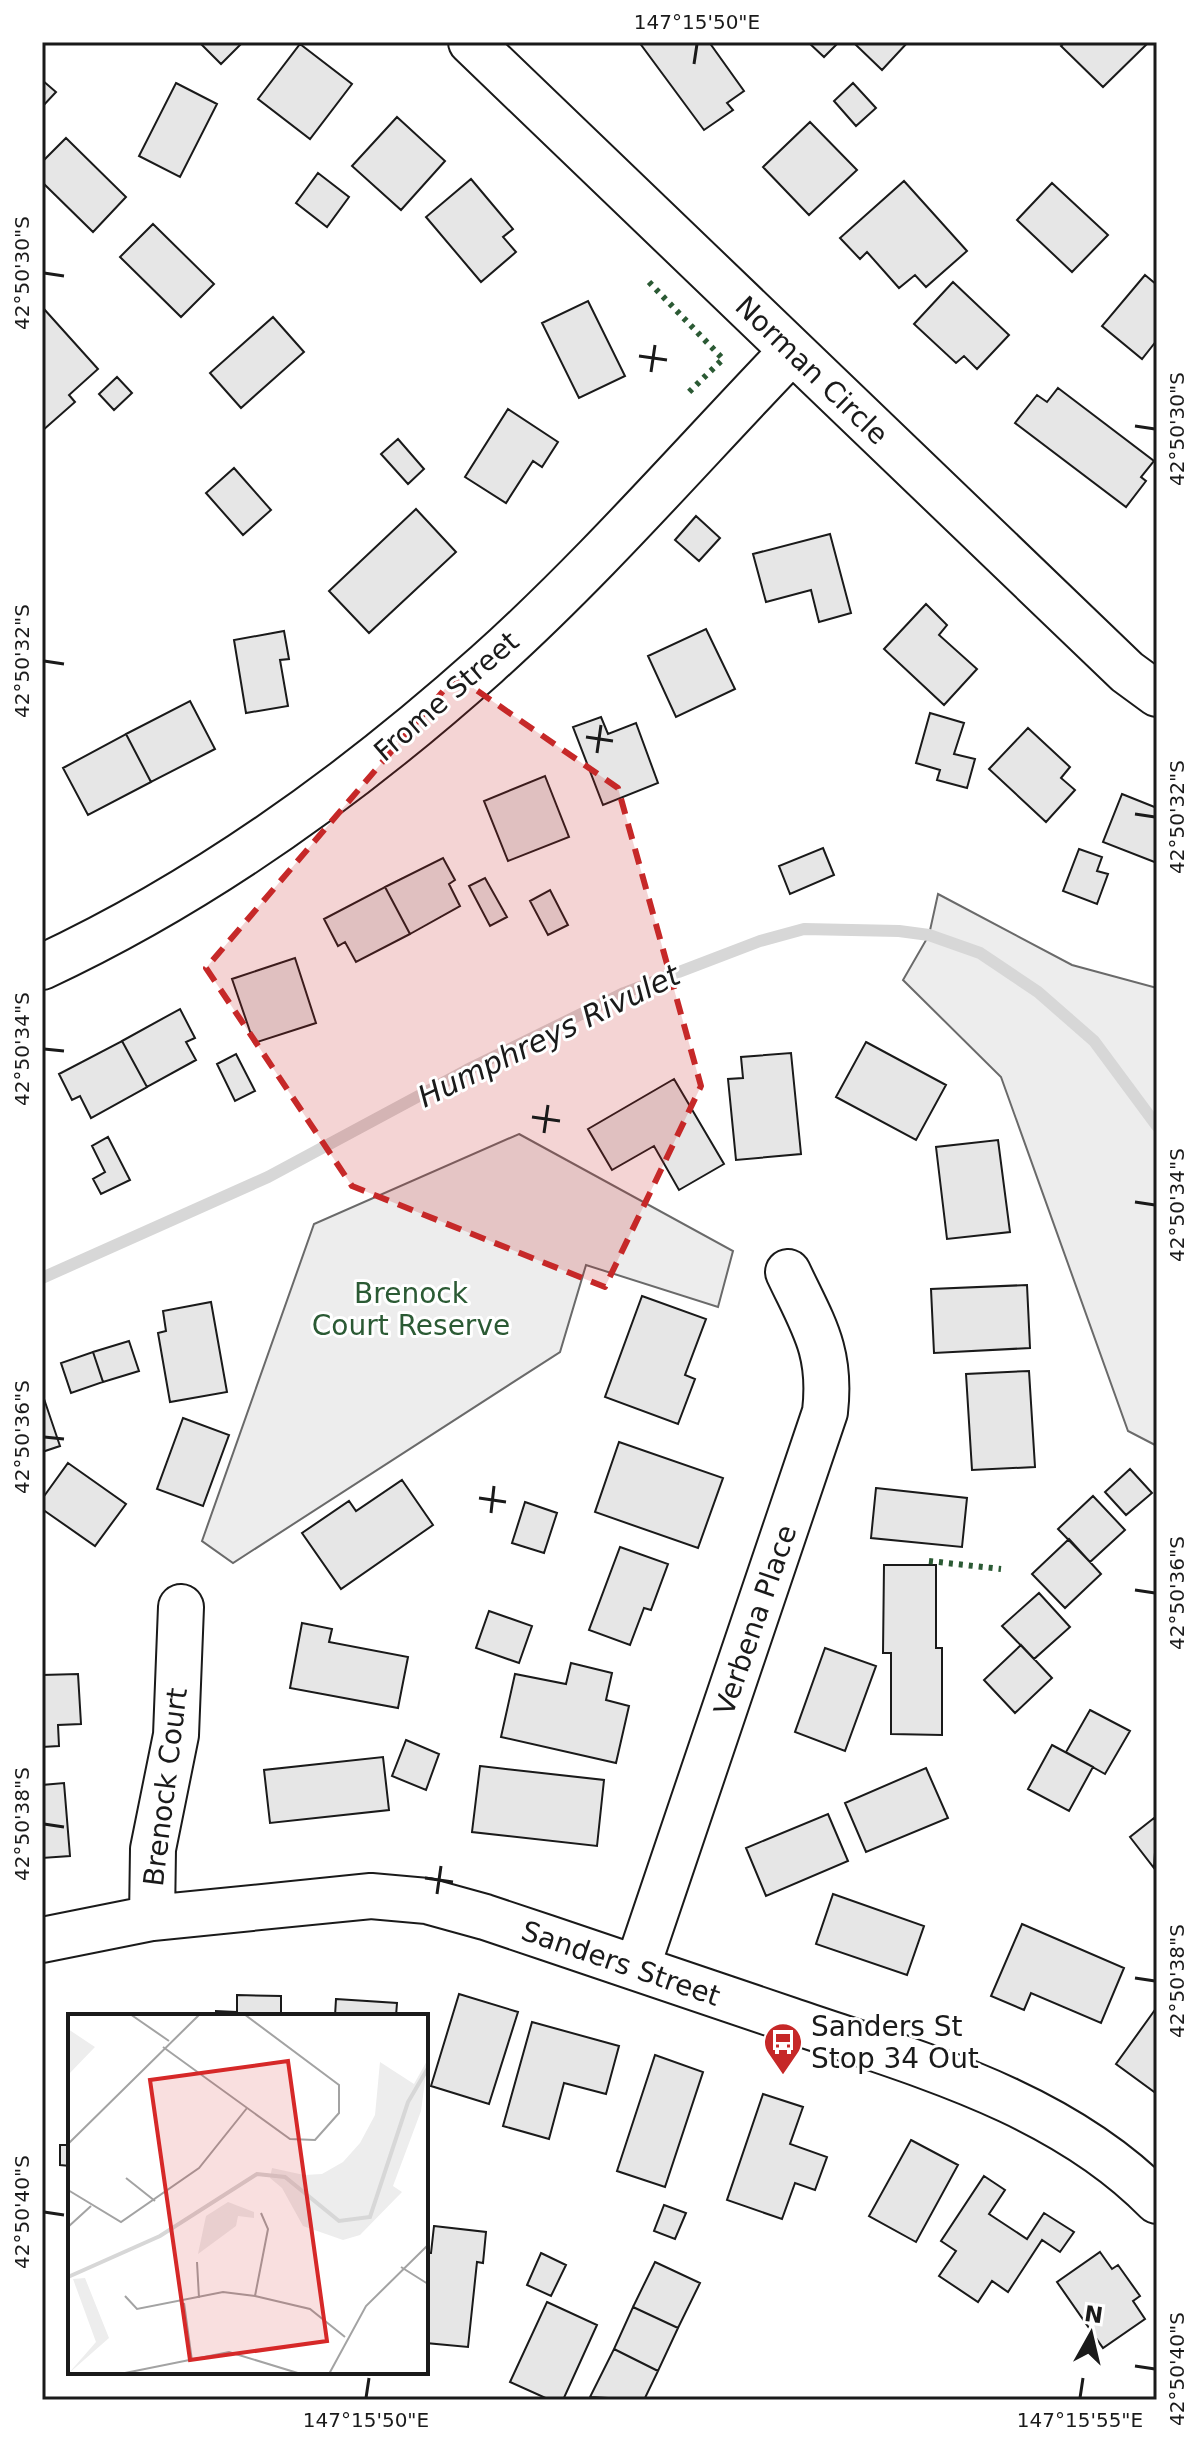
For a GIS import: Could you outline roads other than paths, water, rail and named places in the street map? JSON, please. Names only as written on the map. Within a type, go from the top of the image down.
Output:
[{"type":"street","name":"Norman Circle","points":[[471,42],[1127,672],[1157,694]]},
{"type":"street","name":"Frome Street","points":[[42,967],[110,935],[213,873],[309,809],[399,740],[488,663],[557,596],[792,351]]},
{"type":"street","name":"Verbena Place","points":[[637,1968],[825,1412],[829,1376],[821,1342],[788,1272]]},
{"type":"street","name":"Brenock Court","points":[[152,1918],[153,1849],[176,1735],[181,1607]]},
{"type":"street","name":"Sanders Street","points":[[42,1940],[152,1918],[371,1896],[427,1901],[637,1968],[934,2069],[1035,2113],[1096,2149],[1157,2201]]},
{"type":"waterway","name":"Humphreys Rivulet","points":[[42,1278],[268,1177],[467,1070],[624,993],[760,941],[804,929],[899,931],[929,935],[980,953],[1038,992],[1094,1041],[1157,1126]]},
{"type":"place","name":"Sanders St Stop 34 Out","points":[[783,2076]]},
{"type":"park label","name":"Brenock Court Reserve","points":[[411,1309]]}]
